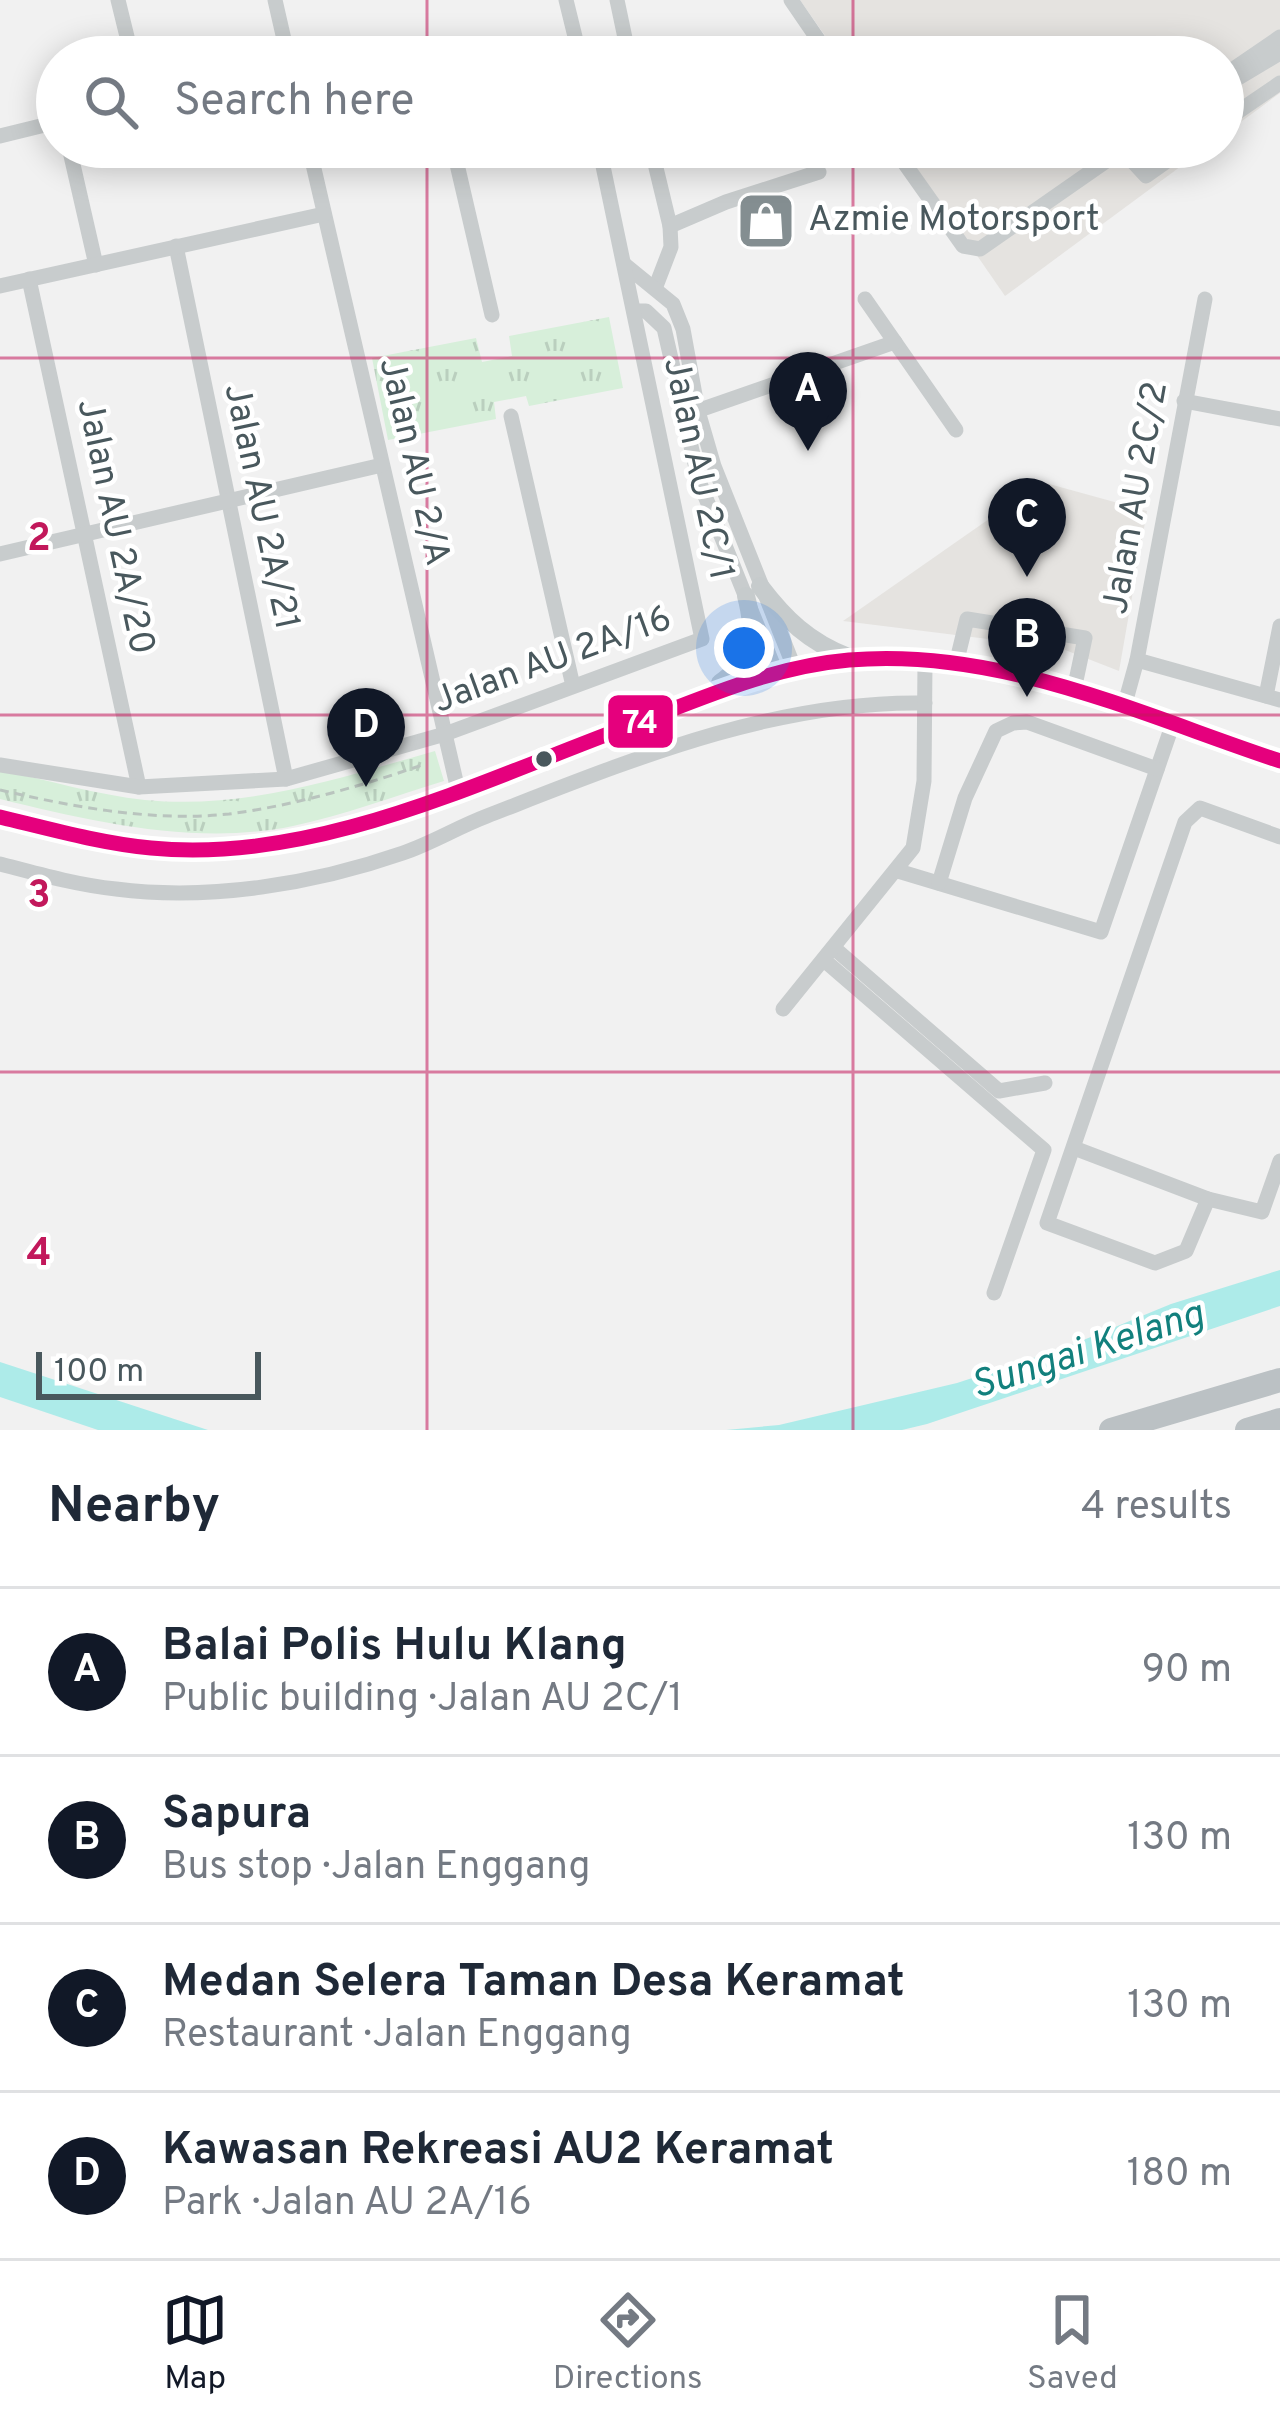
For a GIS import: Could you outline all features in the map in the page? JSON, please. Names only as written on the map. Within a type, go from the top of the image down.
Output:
[{"type":"highway","points":[[1111,1430],[1280,1380]]},
{"type":"highway","points":[[1247,1430],[1280,1420]]},
{"type":"main road","points":[[753,591],[828,650],[853,659]]},
{"type":"main road","points":[[697,700],[739,670],[747,654],[753,591]]},
{"type":"main road","points":[[0,817],[104,841],[200,849],[300,838],[458,790],[785,669],[853,659],[983,666],[1074,690],[1280,761]]},
{"type":"street","points":[[118,0],[127,36]]},
{"type":"street","points":[[275,0],[283,36]]},
{"type":"street","points":[[566,0],[575,36]]},
{"type":"street","points":[[617,0],[625,36]]},
{"type":"street","points":[[790,0],[815,36]]},
{"type":"street","points":[[1244,62],[1280,37]]},
{"type":"street","points":[[1244,74],[1280,52]]},
{"type":"street","points":[[1244,108],[1280,83]]},
{"type":"street","points":[[0,134],[36,126]]},
{"type":"street","points":[[74,168],[95,265]]},
{"type":"street","name":"Jalan AU 2/A","points":[[314,168],[458,790]]},
{"type":"street","points":[[458,168],[492,315]]},
{"type":"street","name":"Jalan AU 2C/1","points":[[604,168],[702,639]]},
{"type":"street","points":[[656,168],[671,247],[656,286]]},
{"type":"street","points":[[908,168],[963,246],[980,249],[1096,168]]},
{"type":"street","points":[[670,226],[819,172]]},
{"type":"street","points":[[0,286],[324,214]]},
{"type":"street","name":"Jalan AU 2A/21","points":[[176,246],[286,779]]},
{"type":"street","name":"Jalan AU 2C/1","points":[[624,263],[674,304],[683,329],[691,413]]},
{"type":"street","name":"Jalan AU 2A/20","points":[[28,279],[139,787]]},
{"type":"street","points":[[865,299],[956,430]]},
{"type":"street","name":"Jalan AU 2C/2","points":[[1124,707],[1205,299]]},
{"type":"street","name":"Jalan AU 2C/1","points":[[634,311],[646,311],[664,328],[691,413],[715,466],[753,591],[785,669]]},
{"type":"street","points":[[691,413],[895,343]]},
{"type":"street","points":[[1184,401],[1280,419]]},
{"type":"street","points":[[511,416],[573,686]]},
{"type":"street","points":[[0,554],[382,465]]},
{"type":"street","points":[[956,664],[967,619],[1085,638],[1074,690]]},
{"type":"street","points":[[1137,660],[1273,698],[1280,626]]},
{"type":"street","name":"Jalan AU 2A/16","points":[[0,766],[139,787],[286,779],[445,734],[702,639]]},
{"type":"street","points":[[783,1009],[913,848],[924,781],[925,662]]},
{"type":"street","points":[[0,864],[116,889],[183,893],[305,878],[405,853],[526,802],[776,718],[867,702],[925,703]]},
{"type":"street","points":[[939,884],[965,798],[996,731],[1028,722],[1157,769]]},
{"type":"street","points":[[898,871],[1101,932],[1172,726]]},
{"type":"street","points":[[1208,1198],[1186,1251],[1155,1263],[1047,1223],[1185,822],[1200,808],[1280,837]]},
{"type":"street","points":[[829,954],[999,1091],[1045,1083]]},
{"type":"street","points":[[829,954],[1044,1150],[994,1293]]},
{"type":"street","points":[[1074,1148],[1208,1198],[1262,1212],[1280,1161]]},
{"type":"path","points":[[0,790],[70,806],[142,814],[228,814],[375,782],[425,764]]},
{"type":"shaded area","points":[[800,0],[1280,0],[1280,93],[1244,120],[1244,36],[825,36]]},
{"type":"shaded area","points":[[917,168],[1179,168],[1005,296]]},
{"type":"shaded area","points":[[1042,482],[1147,511],[1119,671],[1060,648],[843,621]]},
{"type":"green space","points":[[609,317],[623,388],[529,406],[526,396],[494,402],[496,419],[388,440],[372,358],[476,338],[482,362],[512,356],[509,336]]},
{"type":"green space","points":[[435,751],[444,781],[331,816],[257,832],[146,829],[0,799],[0,770],[127,798],[182,802],[292,789]]},
{"type":"water","name":"Sungai Kelang","points":[[1280,1270],[1280,1306],[927,1424],[902,1430],[726,1430],[779,1425],[957,1383],[1064,1348],[1171,1304]]},
{"type":"water","points":[[0,1362],[208,1430],[98,1430],[0,1397]]},
{"type":"transit line","name":"74","points":[[0,817],[151,848],[212,850],[273,844],[393,815],[762,677],[849,660],[905,659],[1015,674],[1122,705],[1280,761]]},
{"type":"place","name":"Azmie Motorsport","points":[[766,221]]},
{"type":"place","name":"Balai Polis Hulu Klang","points":[[808,451]]},
{"type":"place","name":"Medan Selera Taman Desa Keramat","points":[[1027,577]]},
{"type":"place","name":"Sapura","points":[[1027,697]]},
{"type":"place","name":"Kawasan Rekreasi AU2 Keramat","points":[[366,787]]}]
